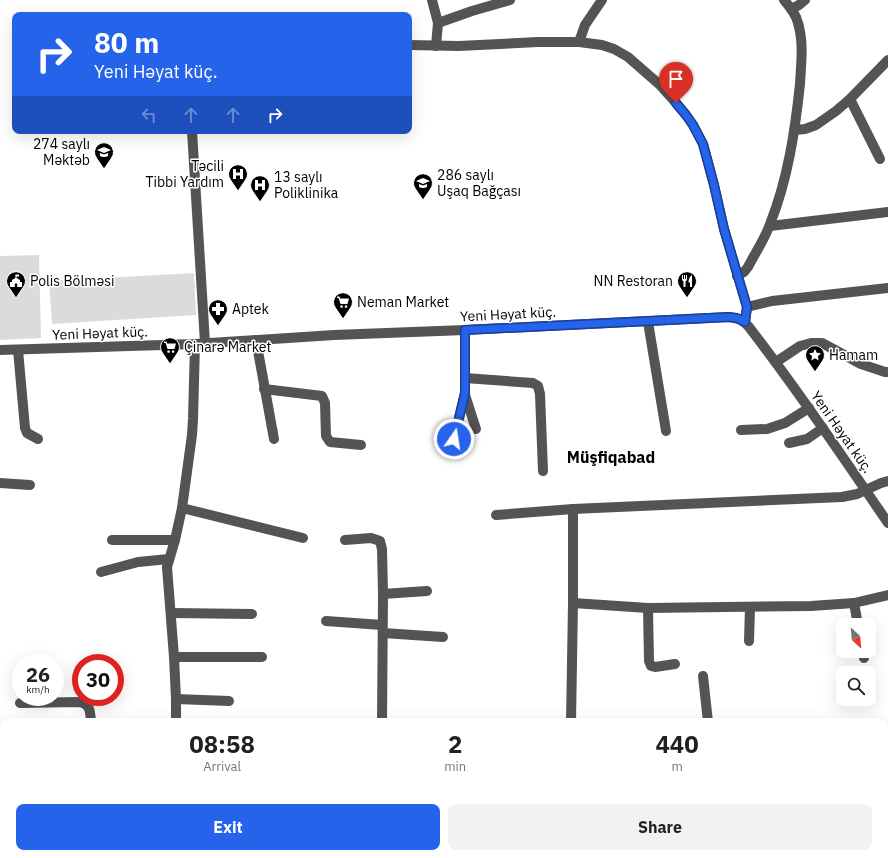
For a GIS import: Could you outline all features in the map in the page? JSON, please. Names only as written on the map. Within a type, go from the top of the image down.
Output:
[{"type":"street","points":[[432,0],[438,23],[436,46]]},
{"type":"street","points":[[438,23],[510,0]]},
{"type":"street","points":[[579,42],[585,25],[602,0]]},
{"type":"street","points":[[737,276],[744,272],[748,267],[770,226],[783,184],[795,130],[802,48],[801,34],[798,22],[784,0]]},
{"type":"street","points":[[791,9],[805,0]]},
{"type":"street","points":[[412,45],[459,46],[545,41],[579,42],[602,45],[614,49],[628,57],[660,85],[686,115],[700,139],[705,151],[724,229],[747,307],[745,322]]},
{"type":"street","points":[[795,130],[806,129],[827,118],[850,100],[888,60]]},
{"type":"street","points":[[850,100],[880,159]]},
{"type":"street","points":[[176,718],[174,657],[167,567],[182,508],[194,419],[200,344],[192,134]]},
{"type":"street","points":[[770,226],[888,212]]},
{"type":"street","points":[[747,307],[772,300],[888,288]]},
{"type":"street","name":"Yeni Həyat küç.","points":[[0,350],[200,344],[334,335],[648,322],[729,317],[737,318],[749,326],[776,362],[888,524]]},
{"type":"street","points":[[648,322],[666,431]]},
{"type":"street","points":[[454,439],[465,393],[465,330]]},
{"type":"street","points":[[256,340],[274,439]]},
{"type":"street","points":[[776,362],[800,346],[811,343],[822,343],[861,364],[887,374]]},
{"type":"street","points":[[18,350],[25,428],[27,433],[38,439]]},
{"type":"street","points":[[465,378],[533,384],[538,386],[540,394],[543,471]]},
{"type":"street","points":[[264,389],[322,396],[325,403],[326,436],[330,442],[361,445]]},
{"type":"street","points":[[465,393],[476,429]]},
{"type":"street","points":[[741,430],[767,429],[785,423],[808,408]]},
{"type":"street","points":[[789,443],[807,439],[823,428]]},
{"type":"street","points":[[496,515],[573,508],[842,497],[857,494],[888,481]]},
{"type":"street","points":[[0,483],[30,485]]},
{"type":"street","points":[[182,508],[303,538]]},
{"type":"street","points":[[571,718],[573,508]]},
{"type":"street","points":[[345,540],[371,538],[380,541],[382,549],[382,718]]},
{"type":"street","points":[[112,540],[175,540]]},
{"type":"street","points":[[101,572],[138,562],[169,559]]},
{"type":"street","points":[[383,594],[427,591]]},
{"type":"street","points":[[573,603],[648,608],[811,606],[854,603],[888,595]]},
{"type":"street","points":[[854,603],[857,618]]},
{"type":"street","points":[[749,641],[750,607]]},
{"type":"street","points":[[648,608],[649,661],[651,666],[655,667],[675,664]]},
{"type":"street","points":[[171,613],[252,614]]},
{"type":"street","points":[[326,621],[443,637]]},
{"type":"street","points":[[174,657],[262,658]]},
{"type":"street","points":[[703,676],[708,718]]},
{"type":"street","points":[[176,699],[230,700]]},
{"type":"street","points":[[64,702],[86,703],[89,708],[90,718]]},
{"type":"shaded area","points":[[39,255],[41,338],[0,340],[0,256]]},
{"type":"shaded area","points":[[194,273],[196,315],[52,324],[49,281]]},
{"type":"place","name":"274 saylı Məktəb","points":[[104,169]]},
{"type":"place","name":"Təcili Tibbi Yardım","points":[[238,191]]},
{"type":"place","name":"286 saylı Uşaq Bağçası","points":[[423,200]]},
{"type":"place","name":"13 saylı Poliklinika","points":[[260,202]]},
{"type":"place","name":"Polis Bölməsi","points":[[16,298]]},
{"type":"place","name":"NN Restoran","points":[[687,298]]},
{"type":"place","name":"Neman Market","points":[[343,319]]},
{"type":"place","name":"Aptek","points":[[218,326]]},
{"type":"place","name":"Çinarə Market","points":[[170,364]]},
{"type":"place","name":"Hamam","points":[[815,372]]},
{"type":"district","name":"Müşfiqabad","points":[[611,457]]},
{"type":"route","points":[[454,439],[465,393],[465,330],[729,317],[737,318],[745,322],[747,307],[724,229],[703,144],[693,125],[676,103]]}]
